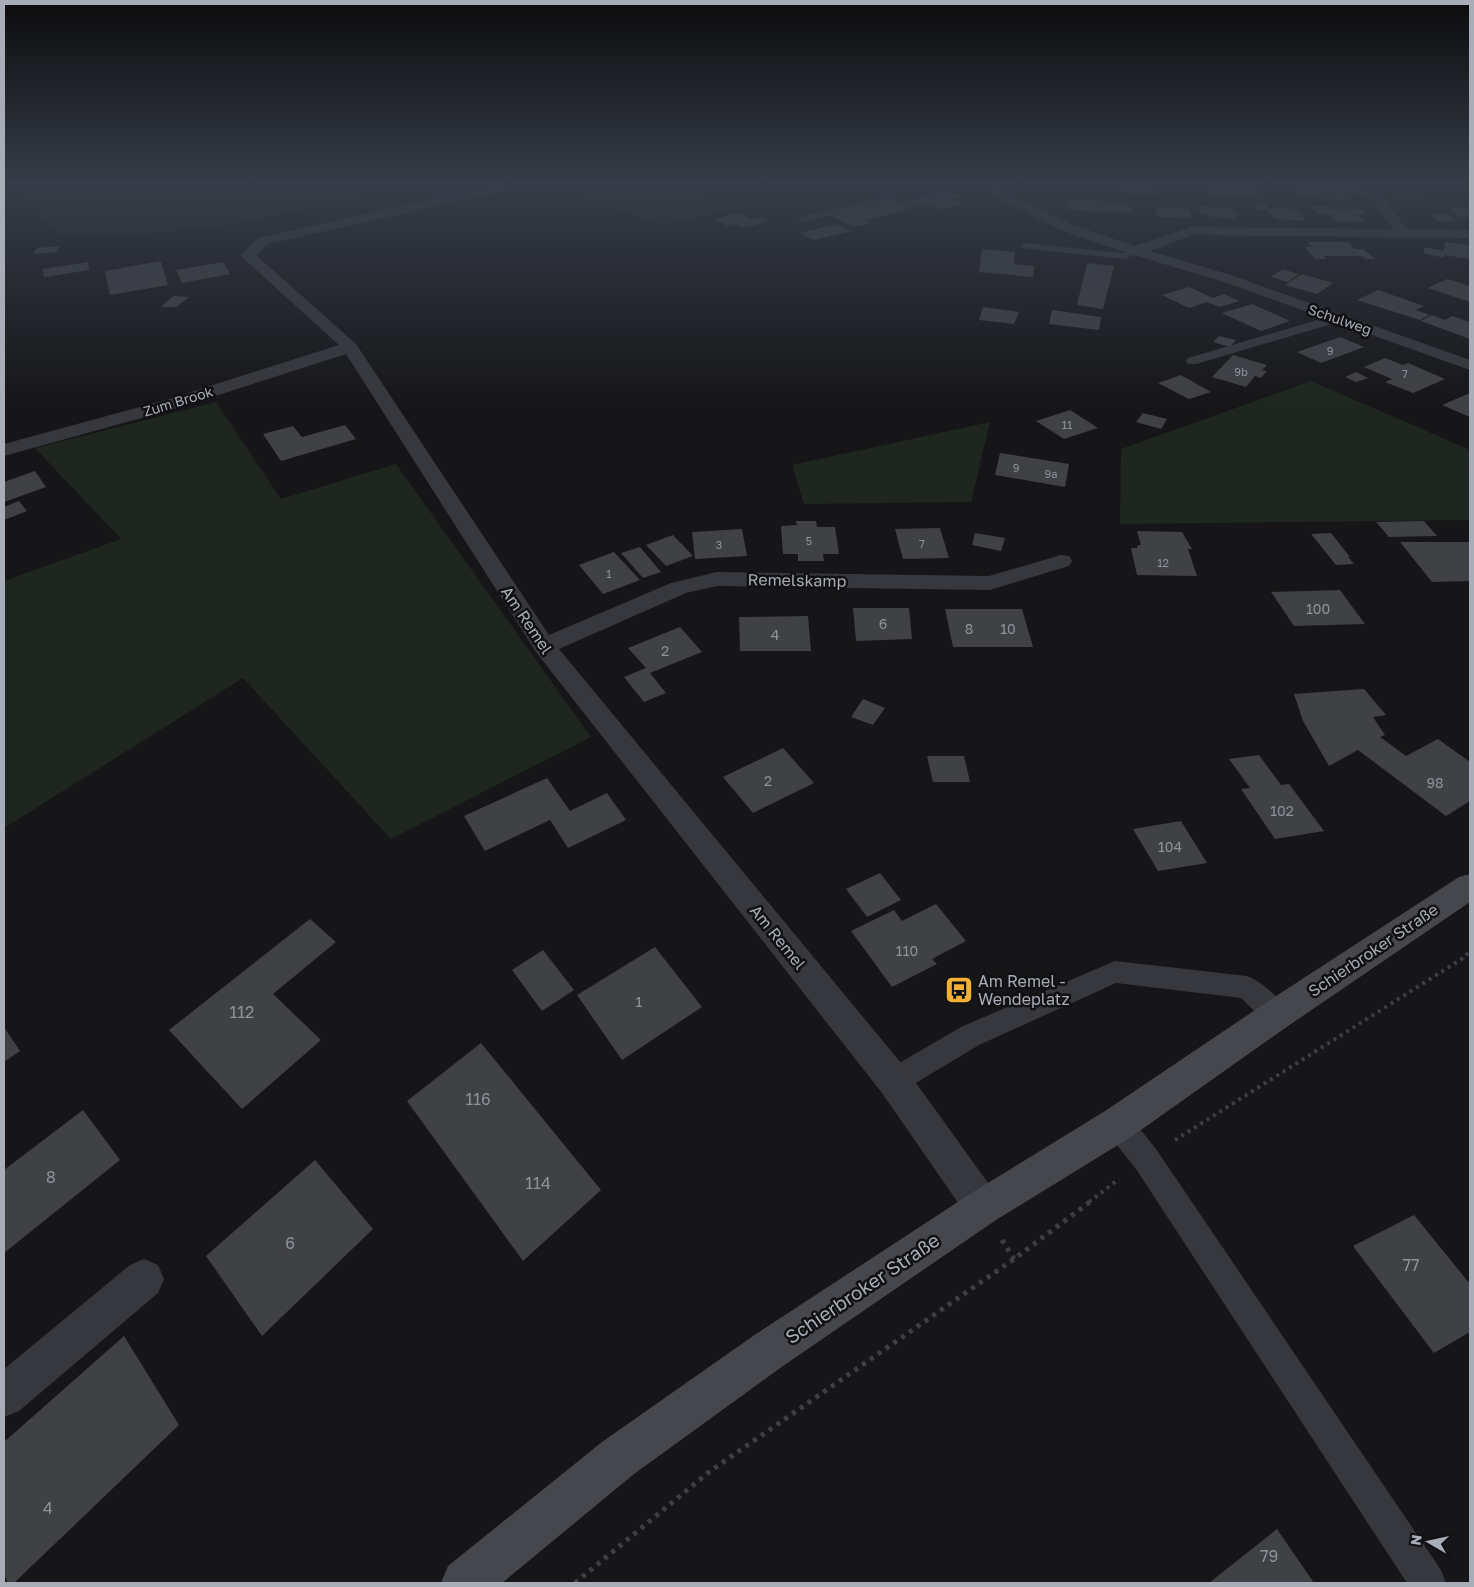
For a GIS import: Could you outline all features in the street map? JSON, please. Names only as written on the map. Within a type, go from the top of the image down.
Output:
[{"type":"main road","name":"Schierbroker Straße","points":[[465,1583],[618,1458],[768,1351],[983,1207],[1118,1124],[1276,1015],[1470,886]]},
{"type":"street","name":"Am Remel","points":[[251,258],[350,347],[544,646],[894,1081],[983,1207]]},
{"type":"street","name":"Schulweg","points":[[1159,258],[1223,277],[1470,365]]},
{"type":"street","name":"Zum Brook","points":[[4,450],[175,403],[350,347]]},
{"type":"street","name":"Remelskamp","points":[[544,646],[679,588],[717,579],[990,583],[1061,561]]},
{"type":"street","points":[[4,1396],[144,1280]]},
{"type":"lane","points":[[1192,362],[1338,318]]},
{"type":"lane","points":[[894,1081],[970,1036],[1114,972],[1247,987],[1276,1015]]},
{"type":"lane","points":[[1118,1124],[1146,1159],[1428,1583]]},
{"type":"path","points":[[575,1583],[709,1472],[1014,1259],[1146,1159],[1464,957],[1470,950]]},
{"type":"shaded area","points":[[1311,381],[1470,450],[1470,470],[1468,472],[1470,473],[1470,520],[1120,524],[1121,449]]},
{"type":"shaded area","points":[[216,402],[281,499],[396,464],[591,737],[391,839],[243,678],[4,828],[4,581],[121,539],[35,448]]},
{"type":"shaded area","points":[[990,422],[971,502],[804,504],[792,465]]},
{"type":"building","points":[[981,258],[1014,258],[1014,264],[1034,266],[1033,277],[979,272]]},
{"type":"building","points":[[161,261],[168,285],[110,295],[105,271]]},
{"type":"building","points":[[88,262],[89,270],[44,277],[43,269]]},
{"type":"building","points":[[223,262],[230,274],[182,283],[176,270]]},
{"type":"building","points":[[1087,263],[1114,266],[1103,309],[1077,305]]},
{"type":"building","points":[[1282,269],[1299,274],[1288,282],[1271,277]]},
{"type":"building","points":[[1302,274],[1333,283],[1317,294],[1285,285]]},
{"type":"building","points":[[1447,279],[1470,286],[1470,302],[1428,288]]},
{"type":"building","points":[[1189,287],[1213,298],[1224,294],[1240,301],[1219,307],[1207,302],[1189,308],[1162,295]]},
{"type":"building","points":[[1378,290],[1424,306],[1415,310],[1430,315],[1420,320],[1357,300]]},
{"type":"building","points":[[173,296],[189,297],[176,307],[161,307]]},
{"type":"building","points":[[1252,304],[1290,321],[1261,331],[1222,313]]},
{"type":"building","points":[[983,307],[1019,312],[1014,324],[979,320]]},
{"type":"building","points":[[1052,310],[1101,317],[1099,330],[1049,324]]},
{"type":"building","points":[[1432,315],[1445,320],[1452,316],[1470,322],[1470,339],[1421,321]]},
{"type":"building","points":[[1219,336],[1236,340],[1230,347],[1213,342]]},
{"type":"building","points":[[1340,337],[1364,347],[1321,363],[1297,352]]},
{"type":"building","points":[[1233,355],[1267,365],[1262,370],[1267,371],[1261,378],[1255,376],[1246,387],[1212,377]]},
{"type":"building","points":[[1385,358],[1403,365],[1408,363],[1445,379],[1413,393],[1385,382],[1392,379],[1364,367]]},
{"type":"building","points":[[1356,372],[1368,378],[1356,382],[1345,377]]},
{"type":"building","points":[[1181,375],[1211,392],[1189,399],[1158,383]]},
{"type":"building","points":[[1470,393],[1470,417],[1442,405]]},
{"type":"building","points":[[1070,410],[1098,428],[1064,439],[1036,421]]},
{"type":"building","points":[[1143,413],[1167,419],[1161,429],[1136,422]]},
{"type":"building","points":[[345,425],[356,439],[281,461],[263,434],[293,426],[302,437]]},
{"type":"building","points":[[1000,453],[1069,464],[1065,487],[995,475]]},
{"type":"building","points":[[35,471],[46,487],[4,502],[4,482]]},
{"type":"building","points":[[19,501],[27,511],[4,520],[4,507]]},
{"type":"building","points":[[796,521],[816,521],[817,527],[835,527],[839,554],[823,554],[824,561],[798,561],[798,554],[783,554],[781,526],[797,525]]},
{"type":"building","points":[[1424,521],[1437,536],[1389,537],[1376,522]]},
{"type":"building","points":[[940,528],[949,558],[903,559],[895,529]]},
{"type":"building","points":[[742,529],[747,556],[695,559],[692,532]]},
{"type":"building","points":[[1137,531],[1182,532],[1192,549],[1188,549],[1197,576],[1137,575],[1131,548],[1137,548],[1138,545],[1141,545]]},
{"type":"building","points":[[975,533],[1005,538],[1001,551],[972,545]]},
{"type":"building","points":[[1331,533],[1354,564],[1336,565],[1311,534]]},
{"type":"building","points":[[673,535],[693,556],[666,566],[646,545]]},
{"type":"building","points":[[1400,542],[1470,542],[1470,581],[1432,582]]},
{"type":"building","points":[[640,547],[661,572],[643,578],[621,553]]},
{"type":"building","points":[[614,552],[640,580],[603,594],[579,565]]},
{"type":"building","points":[[1340,590],[1365,624],[1294,626],[1271,592]]},
{"type":"building","points":[[853,608],[909,608],[912,639],[856,641]]},
{"type":"building","points":[[945,609],[1022,609],[1033,647],[953,647]]},
{"type":"building","points":[[808,616],[811,651],[740,651],[739,617]]},
{"type":"building","points":[[680,627],[702,652],[650,673],[666,693],[644,702],[624,677],[646,668],[628,648]]},
{"type":"building","points":[[1364,689],[1386,715],[1373,717],[1385,735],[1380,737],[1406,756],[1438,739],[1470,762],[1470,801],[1446,816],[1358,750],[1329,766],[1303,721],[1294,694]]},
{"type":"building","points":[[863,699],[885,708],[873,725],[851,717]]},
{"type":"building","points":[[783,748],[814,783],[753,813],[723,777]]},
{"type":"building","points":[[1259,755],[1281,785],[1289,784],[1324,831],[1275,839],[1241,789],[1250,788],[1229,759]]},
{"type":"building","points":[[927,756],[964,756],[970,782],[933,782]]},
{"type":"building","points":[[547,778],[570,811],[607,793],[626,820],[568,848],[550,820],[485,851],[464,816]]},
{"type":"building","points":[[1181,821],[1207,863],[1158,871],[1133,829]]},
{"type":"building","points":[[880,873],[901,900],[867,917],[846,889]]},
{"type":"building","points":[[936,904],[966,941],[932,959],[937,964],[892,987],[851,931],[894,910],[902,921]]},
{"type":"building","points":[[310,919],[336,942],[273,994],[321,1040],[242,1109],[169,1030]]},
{"type":"building","points":[[655,947],[702,1007],[622,1060],[577,995]]},
{"type":"building","points":[[543,950],[574,990],[542,1011],[512,970]]},
{"type":"building","points":[[4,1027],[20,1051],[4,1062]]},
{"type":"building","points":[[481,1043],[601,1190],[523,1261],[407,1101]]},
{"type":"building","points":[[83,1110],[120,1160],[4,1253],[4,1170]]},
{"type":"building","points":[[315,1160],[373,1229],[262,1336],[206,1256]]},
{"type":"building","points":[[1414,1215],[1470,1284],[1470,1332],[1434,1353],[1353,1246]]},
{"type":"building","points":[[124,1336],[179,1425],[14,1583],[8,1583],[4,1574],[4,1442]]},
{"type":"building","points":[[1277,1529],[1314,1583],[1209,1583]]},
{"type":"place","name":"Am Remel - Wendeplatz","points":[[959,990]]}]
